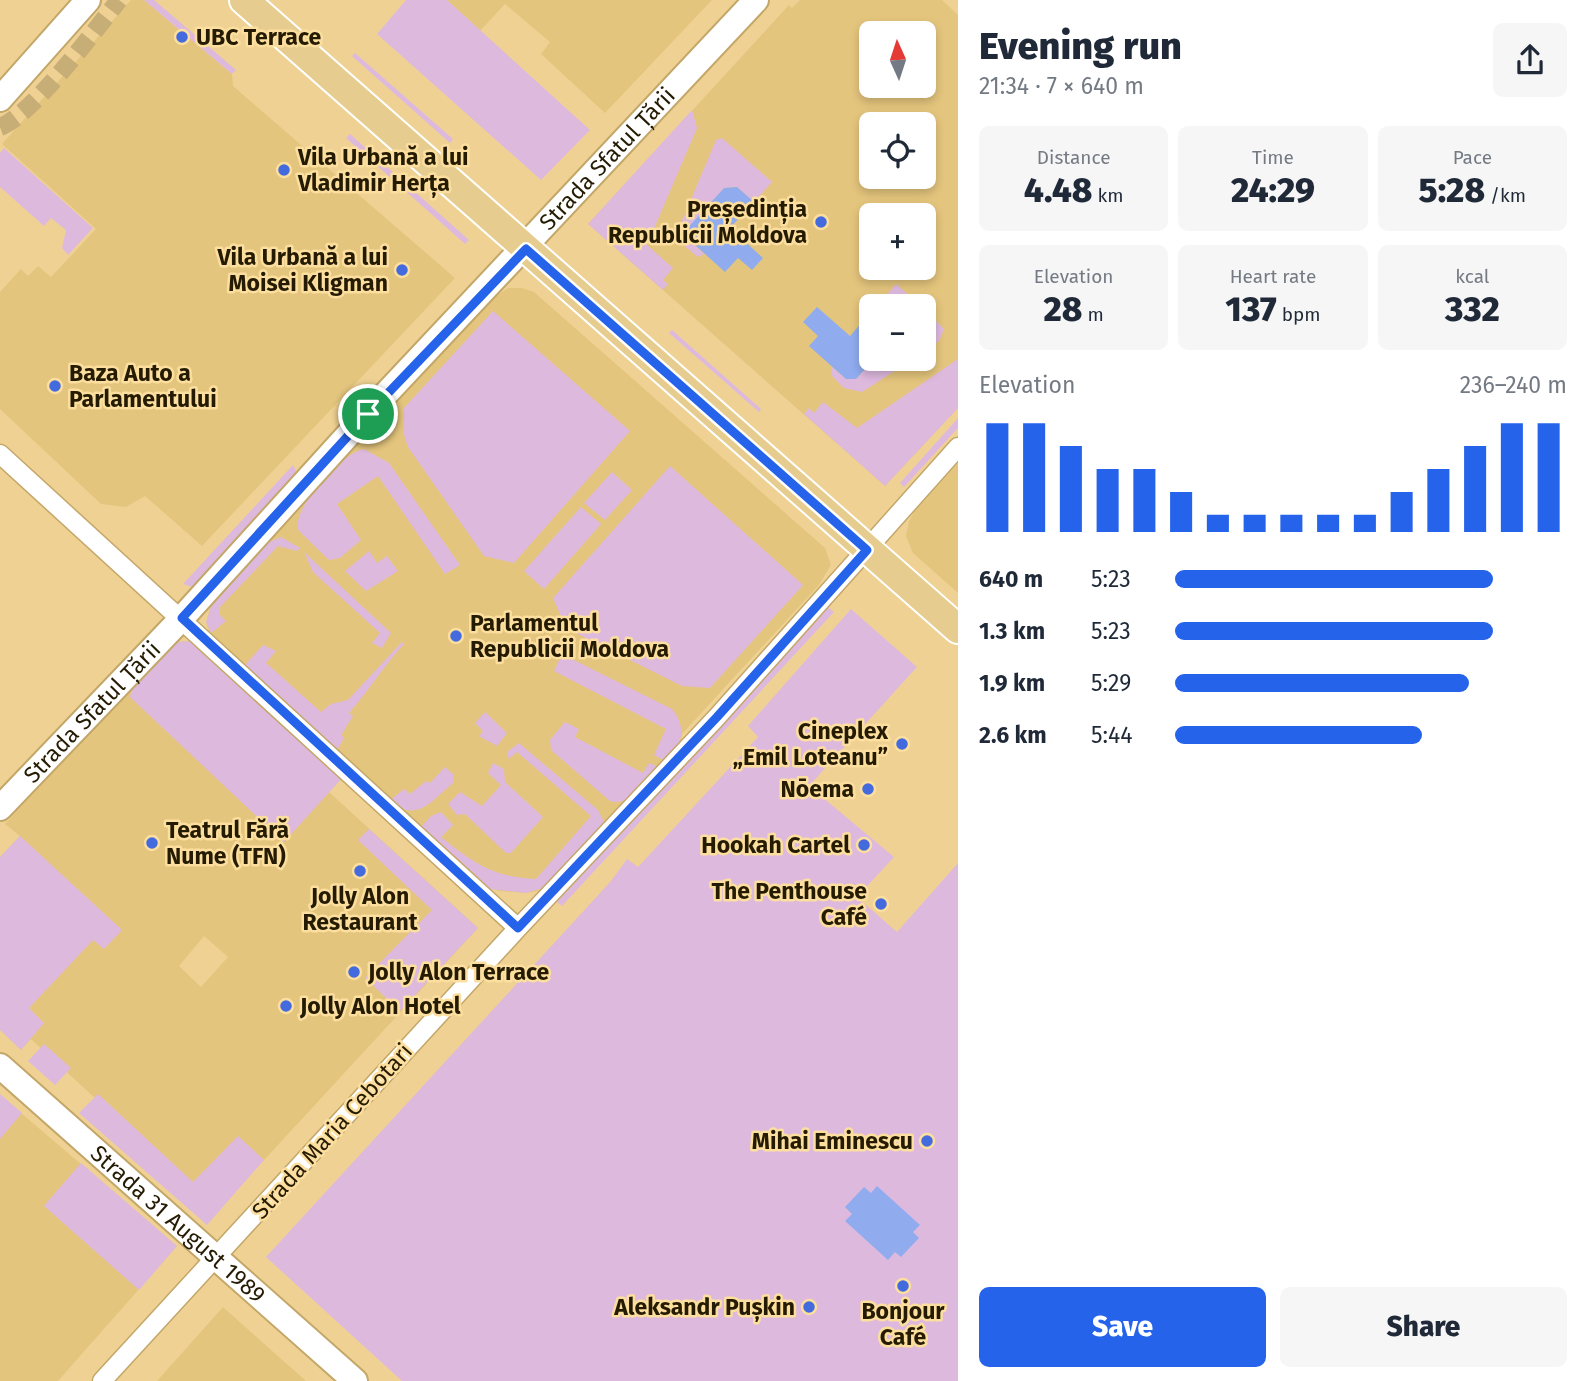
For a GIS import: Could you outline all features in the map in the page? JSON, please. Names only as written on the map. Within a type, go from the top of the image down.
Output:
[{"type":"main road","points":[[6,91],[88,0]]},
{"type":"main road","points":[[244,0],[958,629]]},
{"type":"main road","name":"Strada Sfatul Țării","points":[[0,808],[182,618],[368,414],[526,249],[756,0]]},
{"type":"main road","name":"Strada 31 August 1989","points":[[0,1066],[355,1381]]},
{"type":"street","name":"Strada Maria Cebotari","points":[[102,1381],[518,928],[717,717],[958,447]]},
{"type":"street","points":[[0,454],[518,928]]},
{"type":"shaded area","points":[[131,0],[144,0],[232,74],[233,86],[455,278],[202,546],[145,496],[126,507],[101,504],[0,409],[0,292],[21,269],[28,276],[38,266],[51,277],[96,229],[2,144]]},
{"type":"shaded area","points":[[144,0],[154,0],[236,70],[232,74]]},
{"type":"shaded area","points":[[406,0],[447,0],[590,130],[541,180],[377,34]]},
{"type":"shaded area","points":[[447,0],[712,0],[605,113],[541,54],[550,42],[505,4],[480,31]]},
{"type":"shaded area","points":[[800,0],[942,0],[958,15],[958,408],[885,486],[588,224],[789,5],[792,8]]},
{"type":"shaded area","points":[[355,53],[453,139],[450,143],[352,56]]},
{"type":"shaded area","points":[[692,110],[697,128],[647,245],[673,268],[663,280],[668,284],[663,290],[588,224]]},
{"type":"shaded area","points":[[350,134],[469,240],[465,244],[346,138]]},
{"type":"shaded area","points":[[722,138],[772,182],[754,202],[737,187],[724,188],[685,232],[685,236],[704,254],[698,257],[682,244],[679,228],[716,140]]},
{"type":"shaded area","points":[[4,148],[93,228],[68,255],[62,248],[66,230],[51,218],[44,226],[0,187],[0,153]]},
{"type":"shaded area","points":[[896,284],[907,294],[887,294]]},
{"type":"shaded area","points":[[508,288],[522,288],[534,292],[825,548],[831,565],[819,585],[682,734],[680,747],[538,891],[526,893],[499,891],[483,885],[246,668],[209,632],[206,622],[217,596],[492,299]]},
{"type":"shaded area","points":[[493,311],[630,431],[514,563],[484,556],[408,447],[404,435],[404,408]]},
{"type":"shaded area","points":[[936,321],[944,329],[936,343]]},
{"type":"shaded area","points":[[672,330],[761,409],[759,412],[669,333]]},
{"type":"shaded area","points":[[958,359],[958,408],[885,486],[804,414],[809,408],[814,413],[823,402],[857,428]]},
{"type":"shaded area","points":[[832,367],[846,379],[856,379],[863,371],[894,371],[862,392],[844,388],[831,375]]},
{"type":"shaded area","points":[[958,418],[958,428],[904,487],[900,483]]},
{"type":"shaded area","points":[[364,449],[389,463],[460,565],[445,574],[378,476],[337,504],[361,540],[340,558],[329,560],[299,531],[298,522],[309,497],[344,460]]},
{"type":"shaded area","points":[[958,463],[958,593],[913,553],[906,536],[914,512]]},
{"type":"shaded area","points":[[293,465],[297,473],[197,585],[192,587],[183,584]]},
{"type":"shaded area","points":[[670,466],[803,585],[710,688],[682,686],[566,628],[553,598]]},
{"type":"shaded area","points":[[612,472],[632,490],[605,520],[584,503]]},
{"type":"shaded area","points":[[581,507],[601,524],[544,589],[524,571]]},
{"type":"shaded area","points":[[281,537],[300,548],[297,551],[278,546],[220,607],[220,615],[226,621],[211,633],[206,622],[212,604],[269,542]]},
{"type":"shaded area","points":[[369,551],[377,563],[387,556],[398,571],[366,591],[345,571]]},
{"type":"shaded area","points":[[304,552],[391,633],[382,648],[372,643],[380,633],[313,572]]},
{"type":"shaded area","points":[[828,607],[834,612],[562,906],[557,902]]},
{"type":"shaded area","points":[[851,609],[917,667],[809,786],[894,857],[857,897],[897,932],[958,863],[958,1381],[402,1381],[266,1257],[611,881],[627,859],[638,867],[758,737],[748,726]]},
{"type":"shaded area","points":[[190,641],[343,777],[329,792],[478,928],[217,1211],[31,1039],[21,1050],[0,1030],[0,857],[20,836],[5,824],[177,642]],"holes":[[[204,936],[228,957],[201,987],[179,966]]]},
{"type":"shaded area","points":[[194,641],[343,777],[284,842],[130,697],[132,688],[170,647],[177,642]]},
{"type":"shaded area","points":[[402,642],[404,644],[349,713],[353,716],[341,735],[344,738],[336,752],[245,665],[263,645],[276,651],[266,663],[321,712],[331,704],[348,700]]},
{"type":"shaded area","points":[[562,654],[672,709],[680,723],[681,737],[667,762],[654,755],[666,729],[554,671]]},
{"type":"shaded area","points":[[485,712],[507,733],[497,746],[479,736],[483,731],[475,723]]},
{"type":"shaded area","points":[[565,722],[579,729],[575,737],[643,773],[649,763],[661,768],[632,797],[618,802],[610,801],[551,750],[550,740]]},
{"type":"shaded area","points":[[519,743],[598,810],[604,822],[553,885],[526,893],[489,889],[420,828],[431,816],[441,812],[453,825],[441,837],[463,854],[496,872],[536,879],[591,816],[517,752],[509,759],[507,752]]},
{"type":"shaded area","points":[[493,763],[504,769],[505,782],[543,817],[511,853],[506,853],[465,814],[457,815],[448,804],[460,792],[482,806],[501,785],[488,773]]},
{"type":"shaded area","points":[[445,767],[454,775],[453,783],[430,803],[416,810],[408,810],[389,801],[404,789],[410,794],[426,781],[430,783]]},
{"type":"shaded area","points":[[369,829],[478,928],[400,1011],[365,978],[432,910],[358,840]]},
{"type":"shaded area","points":[[20,836],[122,930],[104,949],[93,940],[29,1008],[44,1023],[21,1050],[0,1030],[0,857]]},
{"type":"shaded area","points":[[44,1044],[71,1068],[55,1085],[28,1061]]},
{"type":"shaded area","points":[[0,1094],[22,1113],[0,1139]]},
{"type":"shaded area","points":[[98,1094],[193,1182],[238,1136],[264,1160],[207,1225],[79,1113]]},
{"type":"shaded area","points":[[0,1095],[177,1246],[58,1381],[0,1381]]},
{"type":"shaded area","points":[[81,1163],[177,1246],[139,1290],[44,1206]]},
{"type":"shaded area","points":[[223,1307],[306,1381],[157,1381]]},
{"type":"water","points":[[737,187],[754,202],[730,228],[763,258],[752,270],[738,258],[725,272],[685,236],[684,232],[724,188]]},
{"type":"water","points":[[817,307],[850,336],[859,326],[859,371],[863,371],[856,379],[846,379],[809,346],[818,336],[803,322]]},
{"type":"water","points":[[877,1186],[920,1225],[913,1232],[919,1238],[901,1257],[895,1252],[888,1260],[845,1221],[852,1214],[845,1207],[864,1187],[871,1193]]},
{"type":"tunnel","points":[[0,127],[29,106],[46,89],[119,0]]},
{"type":"place","name":"UBC Terrace","points":[[182,37]]},
{"type":"place","name":"Vila Urbană a lui Vladimir Herța","points":[[284,170]]},
{"type":"place","name":"Președinția Republicii Moldova","points":[[821,222]]},
{"type":"place","name":"Vila Urbană a lui Moisei Kligman","points":[[402,270]]},
{"type":"place","name":"Baza Auto a Parlamentului","points":[[55,386]]},
{"type":"place","name":"Parlamentul Republicii Moldova","points":[[456,636]]},
{"type":"place","name":"Cineplex „Emil Loteanu”","points":[[902,744]]},
{"type":"place","name":"Nōema","points":[[868,789]]},
{"type":"place","name":"Teatrul Fără Nume (TFN)","points":[[152,843]]},
{"type":"place","name":"Hookah Cartel","points":[[864,845]]},
{"type":"place","name":"Jolly Alon Restaurant","points":[[360,871]]},
{"type":"place","name":"The Penthouse Café","points":[[881,904]]},
{"type":"place","name":"Jolly Alon Terrace","points":[[354,972]]},
{"type":"place","name":"Jolly Alon Hotel","points":[[286,1006]]},
{"type":"place","name":"Mihai Eminescu","points":[[927,1141]]},
{"type":"place","name":"Bonjour Café","points":[[903,1286]]},
{"type":"place","name":"Aleksandr Pușkin","points":[[809,1307]]},
{"type":"route","points":[[526,249],[867,550],[717,717],[518,928],[182,618],[368,414],[526,249]]}]
